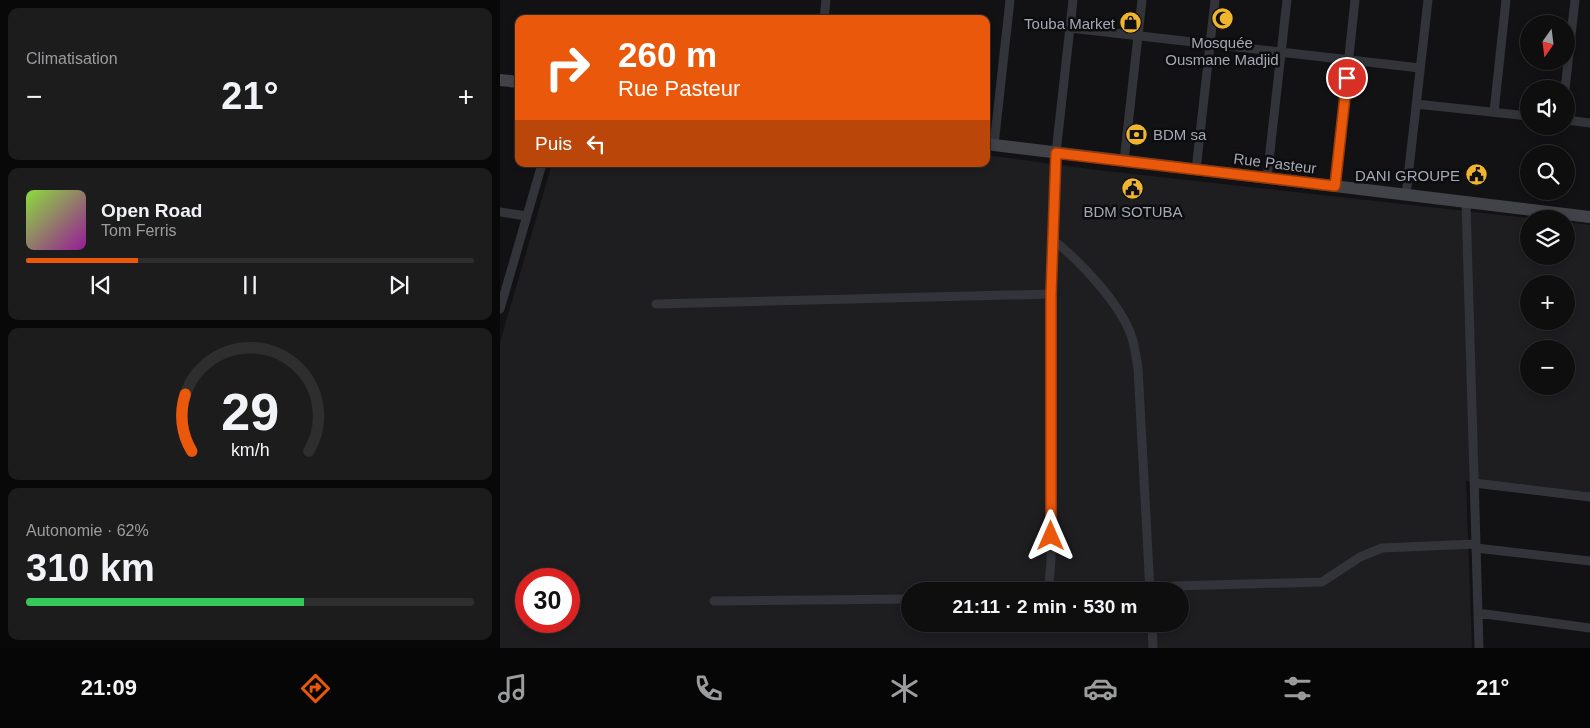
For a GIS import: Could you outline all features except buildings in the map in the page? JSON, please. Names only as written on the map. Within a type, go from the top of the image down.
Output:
[{"type":"main road","points":[[500,80],[515,82]]},
{"type":"main road","name":"Rue Pasteur","points":[[990,145],[1590,217]]},
{"type":"street","points":[[824,15],[826,0]]},
{"type":"street","points":[[990,145],[1010,0]]},
{"type":"street","points":[[1049,582],[1051,553],[1052,239],[1056,153],[1073,0]]},
{"type":"street","points":[[1124,161],[1142,0]]},
{"type":"street","points":[[1196,170],[1215,0]]},
{"type":"street","points":[[1267,178],[1287,0]]},
{"type":"street","points":[[1335,186],[1356,0]]},
{"type":"street","points":[[1406,195],[1428,0]]},
{"type":"street","points":[[1494,112],[1506,0]]},
{"type":"street","points":[[1566,80],[1575,0]]},
{"type":"street","points":[[1070,28],[1420,68]]},
{"type":"street","points":[[1416,104],[1520,115]]},
{"type":"street","points":[[1575,121],[1590,123]]},
{"type":"street","points":[[500,309],[541,167]]},
{"type":"street","points":[[1466,202],[1479,648]]},
{"type":"street","points":[[500,212],[527,216]]},
{"type":"street","points":[[1052,239],[1069,253],[1120,312],[1132,338],[1138,368],[1150,582]]},
{"type":"street","points":[[656,304],[1051,294]]},
{"type":"street","points":[[1474,483],[1590,497]]},
{"type":"street","points":[[1189,586],[1322,582],[1360,557],[1382,548],[1476,546],[1590,561]]},
{"type":"street","points":[[714,601],[901,599]]},
{"type":"street","points":[[1478,613],[1590,628]]},
{"type":"street","points":[[1152,632],[1153,648]]},
{"type":"shaded area","points":[[990,156],[1097,170],[1520,217],[1520,265],[1575,265],[1575,223],[1590,225],[1590,496],[1466,481],[1472,648],[500,648],[500,342],[551,167],[990,167]]},
{"type":"place","name":"Mosquée Ousmane Madjid","points":[[1222,19]]},
{"type":"place","name":"Touba Market","points":[[1131,23]]},
{"type":"place","name":"BDM sa","points":[[1137,134]]},
{"type":"place","name":"DANI GROUPE","points":[[1476,175]]},
{"type":"place","name":"BDM SOTUBA","points":[[1133,188]]},
{"type":"route","points":[[1051,536],[1051,294],[1056,153],[1335,186],[1347,78]]}]
